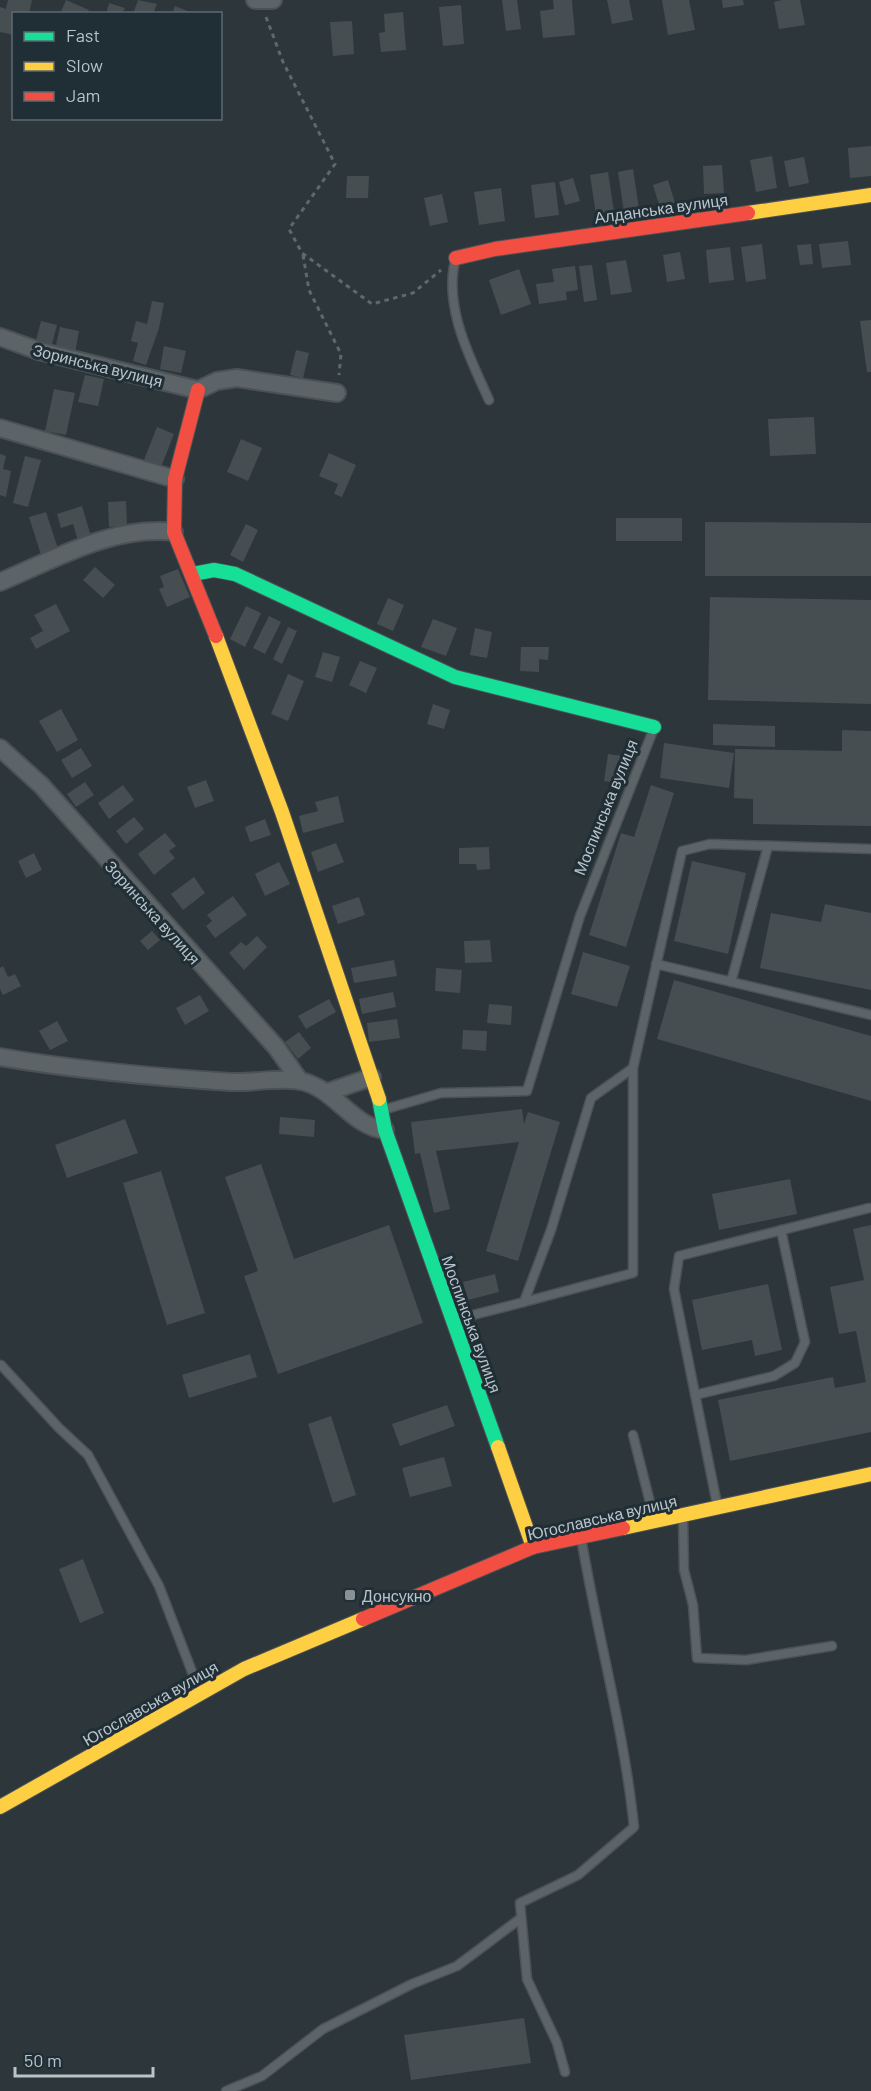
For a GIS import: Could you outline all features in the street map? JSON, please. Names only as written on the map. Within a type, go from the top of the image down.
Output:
[{"type":"street","name":"Алданська вулиця","points":[[456,258],[507,247],[871,195]]},
{"type":"street","name":"Зоринська вулиця","points":[[0,337],[39,351],[198,390]]},
{"type":"street","points":[[198,390],[217,381],[237,378],[337,393]]},
{"type":"street","name":"Моспинська вулиця","points":[[198,390],[175,479],[174,532],[193,574],[282,812],[383,1110],[385,1130],[533,1548]]},
{"type":"street","points":[[0,428],[175,479]]},
{"type":"street","points":[[0,582],[99,541],[129,532],[155,530],[174,532]]},
{"type":"street","name":"Моспинська вулиця","points":[[193,574],[214,570],[235,574],[454,677],[654,728]]},
{"type":"street","name":"Зоринська вулиця","points":[[0,748],[41,785],[276,1047],[300,1081]]},
{"type":"street","points":[[0,1057],[73,1069],[211,1080],[300,1081],[328,1092],[366,1124],[385,1130]]},
{"type":"street","points":[[328,1092],[372,1077]]},
{"type":"street","name":"Югославська вулиця","points":[[0,1807],[244,1669],[533,1548],[871,1474]]},
{"type":"lane","points":[[456,258],[450,280],[454,304],[468,355],[489,400]]},
{"type":"lane","name":"Моспинська вулиця","points":[[383,1110],[441,1093],[527,1091],[580,916],[654,728]]},
{"type":"lane","points":[[453,1320],[633,1273],[633,1068],[682,851],[710,844],[871,849]]},
{"type":"lane","points":[[731,982],[768,846]]},
{"type":"lane","points":[[656,964],[871,1015]]},
{"type":"lane","points":[[524,1302],[551,1230],[591,1098],[633,1068]]},
{"type":"lane","points":[[717,1507],[674,1289],[679,1256],[869,1208]]},
{"type":"lane","points":[[695,1395],[774,1376],[795,1364],[805,1342],[780,1230]]},
{"type":"lane","points":[[1,1365],[88,1455],[159,1586],[200,1694]]},
{"type":"lane","points":[[633,1435],[655,1521]]},
{"type":"lane","points":[[683,1515],[684,1570],[693,1605],[697,1658],[746,1660],[832,1646]]},
{"type":"lane","points":[[565,2072],[557,2043],[527,1980],[520,1903],[578,1875],[634,1827],[624,1749],[590,1591],[581,1537]]},
{"type":"lane","points":[[226,2091],[262,2076],[323,2029],[412,1983],[457,1966],[521,1918]]},
{"type":"path","points":[[263,1],[283,62],[335,164],[289,230],[302,253],[309,290],[341,354],[337,393]]},
{"type":"path","points":[[302,253],[372,304],[413,293],[456,258]]},
{"type":"building","points":[[8,0],[32,0],[29,12],[12,12],[12,35],[0,32],[0,7],[6,9]]},
{"type":"building","points":[[66,0],[89,10],[88,12],[61,12]]},
{"type":"building","points":[[138,0],[157,4],[154,12],[134,12]]},
{"type":"building","points":[[502,0],[517,0],[521,29],[506,31]]},
{"type":"building","points":[[553,0],[572,0],[575,35],[543,38],[540,11],[554,9]]},
{"type":"building","points":[[607,0],[629,0],[633,20],[612,24]]},
{"type":"building","points":[[662,0],[689,0],[695,30],[668,35]]},
{"type":"building","points":[[722,0],[743,0],[744,5],[723,8]]},
{"type":"building","points":[[800,0],[805,25],[779,29],[774,2]]},
{"type":"building","points":[[109,3],[125,8],[123,12],[107,12]]},
{"type":"building","points":[[461,5],[464,44],[443,46],[439,7]]},
{"type":"building","points":[[175,6],[190,12],[173,12]]},
{"type":"building","points":[[403,12],[406,50],[381,52],[379,33],[385,32],[384,14]]},
{"type":"building","points":[[352,21],[354,54],[333,56],[330,22]]},
{"type":"building","points":[[871,146],[871,176],[850,178],[848,148]]},
{"type":"building","points":[[772,156],[777,188],[756,192],[750,160]]},
{"type":"building","points":[[804,157],[809,183],[789,187],[784,161]]},
{"type":"building","points":[[722,165],[724,193],[704,194],[703,166]]},
{"type":"building","points":[[633,169],[639,209],[624,212],[618,172]]},
{"type":"building","points":[[608,172],[614,212],[596,215],[590,175]]},
{"type":"building","points":[[347,176],[369,176],[368,198],[346,198]]},
{"type":"building","points":[[573,178],[580,201],[565,205],[559,182]]},
{"type":"building","points":[[668,180],[675,203],[660,208],[653,185]]},
{"type":"building","points":[[555,182],[559,215],[535,218],[531,185]]},
{"type":"building","points":[[501,188],[505,221],[479,225],[474,192]]},
{"type":"building","points":[[442,194],[448,222],[430,226],[424,198]]},
{"type":"building","points":[[848,241],[851,265],[822,268],[819,244]]},
{"type":"building","points":[[762,244],[766,279],[746,282],[741,247]]},
{"type":"building","points":[[811,244],[813,264],[800,265],[797,245]]},
{"type":"building","points":[[730,247],[734,280],[709,283],[706,250]]},
{"type":"building","points":[[680,252],[685,279],[667,282],[663,255]]},
{"type":"building","points":[[626,260],[632,292],[611,295],[606,263]]},
{"type":"building","points":[[592,265],[597,300],[584,302],[579,266]]},
{"type":"building","points":[[575,266],[578,290],[566,292],[567,300],[539,304],[536,284],[554,282],[552,269]]},
{"type":"building","points":[[519,269],[531,304],[501,315],[489,280]]},
{"type":"building","points":[[152,301],[164,303],[159,328],[146,365],[133,361],[138,343],[131,341],[136,321],[147,324]]},
{"type":"building","points":[[871,320],[871,372],[867,372],[860,321]]},
{"type":"building","points":[[41,321],[57,325],[51,348],[35,344]]},
{"type":"building","points":[[60,327],[79,331],[75,353],[55,349]]},
{"type":"building","points":[[164,346],[186,351],[181,373],[160,369]]},
{"type":"building","points":[[296,350],[309,353],[303,378],[290,375]]},
{"type":"building","points":[[85,375],[104,379],[98,406],[78,402]]},
{"type":"building","points":[[54,389],[75,393],[66,435],[45,431]]},
{"type":"building","points":[[814,417],[816,454],[770,456],[768,419]]},
{"type":"building","points":[[157,427],[174,434],[161,467],[144,460]]},
{"type":"building","points":[[241,439],[262,448],[248,481],[227,472]]},
{"type":"building","points":[[329,453],[356,465],[342,497],[334,494],[338,484],[319,476]]},
{"type":"building","points":[[0,454],[6,456],[3,469],[11,471],[6,497],[0,495]]},
{"type":"building","points":[[25,456],[41,460],[28,507],[13,503]]},
{"type":"building","points":[[126,501],[127,525],[109,527],[108,502]]},
{"type":"building","points":[[82,506],[91,536],[78,541],[73,524],[61,528],[57,514]]},
{"type":"building","points":[[46,512],[60,555],[43,561],[29,517]]},
{"type":"building","points":[[616,518],[682,518],[682,541],[616,541]]},
{"type":"building","points":[[705,522],[871,523],[871,576],[705,576]]},
{"type":"building","points":[[246,524],[258,530],[243,562],[230,555]]},
{"type":"building","points":[[95,567],[115,585],[103,598],[83,580]]},
{"type":"building","points":[[178,569],[190,597],[167,607],[159,589],[164,587],[160,576]]},
{"type":"building","points":[[710,597],[871,600],[871,704],[708,700]]},
{"type":"building","points":[[388,598],[404,605],[393,631],[377,624]]},
{"type":"building","points":[[56,604],[70,631],[36,649],[30,638],[43,631],[34,615]]},
{"type":"building","points":[[246,606],[261,613],[245,647],[230,639]]},
{"type":"building","points":[[269,616],[281,622],[265,654],[253,648]]},
{"type":"building","points":[[433,619],[457,628],[446,656],[421,647]]},
{"type":"building","points":[[288,627],[297,631],[282,664],[273,659]]},
{"type":"building","points":[[475,628],[492,632],[487,658],[470,655]]},
{"type":"building","points":[[521,647],[549,647],[548,660],[539,659],[539,672],[520,671]]},
{"type":"building","points":[[323,652],[340,657],[332,682],[315,677]]},
{"type":"building","points":[[360,661],[377,668],[366,693],[349,685]]},
{"type":"building","points":[[288,674],[304,681],[288,721],[271,714]]},
{"type":"building","points":[[433,704],[450,710],[444,729],[427,724]]},
{"type":"building","points":[[61,709],[78,740],[57,752],[39,721]]},
{"type":"building","points":[[713,724],[775,726],[775,747],[713,745]]},
{"type":"building","points":[[842,730],[871,731],[871,826],[753,824],[753,799],[734,798],[735,749],[842,751]]},
{"type":"building","points":[[664,743],[734,753],[729,788],[660,778]]},
{"type":"building","points":[[81,748],[92,766],[72,778],[61,760]]},
{"type":"building","points":[[608,754],[630,757],[626,784],[604,781]]},
{"type":"building","points":[[206,780],[214,801],[195,808],[187,787]]},
{"type":"building","points":[[85,782],[94,795],[76,807],[67,794]]},
{"type":"building","points":[[123,785],[134,800],[109,819],[98,803]]},
{"type":"building","points":[[651,785],[674,793],[626,947],[589,935],[621,833],[634,837]]},
{"type":"building","points":[[338,796],[344,822],[303,833],[299,816],[318,811],[315,802]]},
{"type":"building","points":[[134,817],[144,829],[126,844],[116,831]]},
{"type":"building","points":[[265,819],[271,835],[250,842],[245,827]]},
{"type":"building","points":[[165,833],[176,846],[169,851],[175,858],[154,875],[138,854]]},
{"type":"building","points":[[336,843],[344,862],[318,872],[311,852]]},
{"type":"building","points":[[489,847],[490,869],[477,870],[476,864],[459,864],[459,848]]},
{"type":"building","points":[[34,853],[42,870],[26,878],[18,861]]},
{"type":"building","points":[[692,861],[746,873],[728,954],[674,941]]},
{"type":"building","points":[[279,862],[290,884],[265,896],[255,874]]},
{"type":"building","points":[[194,877],[205,893],[183,910],[171,894]]},
{"type":"building","points":[[233,896],[247,915],[215,938],[206,926],[212,921],[207,915]]},
{"type":"building","points":[[359,897],[365,915],[338,924],[332,906]]},
{"type":"building","points":[[825,904],[871,913],[871,990],[760,968],[771,913],[821,922]]},
{"type":"building","points":[[152,931],[160,940],[148,950],[140,941]]},
{"type":"building","points":[[257,936],[267,947],[244,970],[229,953],[241,942],[246,946]]},
{"type":"building","points":[[490,940],[492,962],[465,963],[464,941]]},
{"type":"building","points":[[583,952],[630,966],[617,1007],[571,994]]},
{"type":"building","points":[[394,960],[397,976],[354,983],[351,968]]},
{"type":"building","points":[[3,966],[8,977],[15,974],[21,986],[3,995],[0,989],[0,968]]},
{"type":"building","points":[[436,968],[462,970],[460,993],[435,991]]},
{"type":"building","points":[[674,980],[871,1036],[871,1101],[657,1039]]},
{"type":"building","points":[[393,992],[396,1007],[362,1014],[359,999]]},
{"type":"building","points":[[200,995],[209,1011],[185,1025],[176,1008]]},
{"type":"building","points":[[329,999],[336,1012],[306,1029],[298,1016]]},
{"type":"building","points":[[489,1004],[512,1006],[511,1025],[487,1023]]},
{"type":"building","points":[[397,1019],[400,1038],[369,1042],[367,1023]]},
{"type":"building","points":[[57,1021],[68,1041],[50,1050],[39,1031]]},
{"type":"building","points":[[463,1030],[487,1031],[486,1051],[462,1049]]},
{"type":"building","points":[[299,1032],[311,1048],[298,1059],[285,1042]]},
{"type":"building","points":[[522,1109],[524,1124],[528,1112],[560,1122],[518,1261],[486,1251],[519,1142],[436,1151],[450,1209],[434,1213],[420,1153],[415,1154],[411,1122]]},
{"type":"building","points":[[280,1117],[315,1120],[314,1137],[279,1134]]},
{"type":"building","points":[[125,1119],[138,1153],[67,1178],[55,1145]]},
{"type":"building","points":[[261,1164],[294,1259],[389,1225],[423,1323],[278,1374],[244,1276],[258,1271],[225,1177]]},
{"type":"building","points":[[161,1171],[205,1313],[167,1325],[123,1183]]},
{"type":"building","points":[[790,1179],[797,1214],[719,1230],[712,1194]]},
{"type":"building","points":[[871,1225],[871,1432],[730,1461],[718,1400],[833,1377],[835,1388],[866,1382],[856,1331],[839,1334],[830,1287],[864,1280],[853,1229]]},
{"type":"building","points":[[495,1274],[499,1292],[468,1300],[463,1282]]},
{"type":"building","points":[[768,1284],[782,1350],[755,1356],[752,1340],[702,1350],[692,1300]]},
{"type":"building","points":[[250,1354],[257,1377],[189,1398],[182,1375]]},
{"type":"building","points":[[447,1405],[455,1426],[400,1446],[392,1424]]},
{"type":"building","points":[[331,1416],[356,1495],[333,1503],[308,1424]]},
{"type":"building","points":[[444,1457],[452,1486],[410,1497],[402,1468]]},
{"type":"building","points":[[83,1559],[104,1613],[80,1623],[59,1569]]},
{"type":"building","points":[[524,2018],[531,2063],[411,2080],[404,2035]]},
{"type":"traffic: fast","points":[[193,574],[214,570],[235,574],[455,677],[654,727]]},
{"type":"traffic: fast","points":[[379,1099],[385,1130],[498,1447]]},
{"type":"traffic: slow","points":[[748,213],[871,195]]},
{"type":"traffic: slow","points":[[216,636],[282,812],[379,1099]]},
{"type":"traffic: slow","points":[[498,1447],[533,1547]]},
{"type":"traffic: slow","points":[[623,1528],[871,1474]]},
{"type":"traffic: slow","points":[[0,1807],[244,1669],[363,1619]]},
{"type":"traffic: jam","points":[[456,258],[495,249],[748,213]]},
{"type":"traffic: jam","points":[[198,390],[175,479],[174,532],[216,636]]},
{"type":"traffic: jam","points":[[363,1619],[533,1547],[623,1528]]},
{"type":"place","name":"Донсукно","points":[[350,1595]]}]
